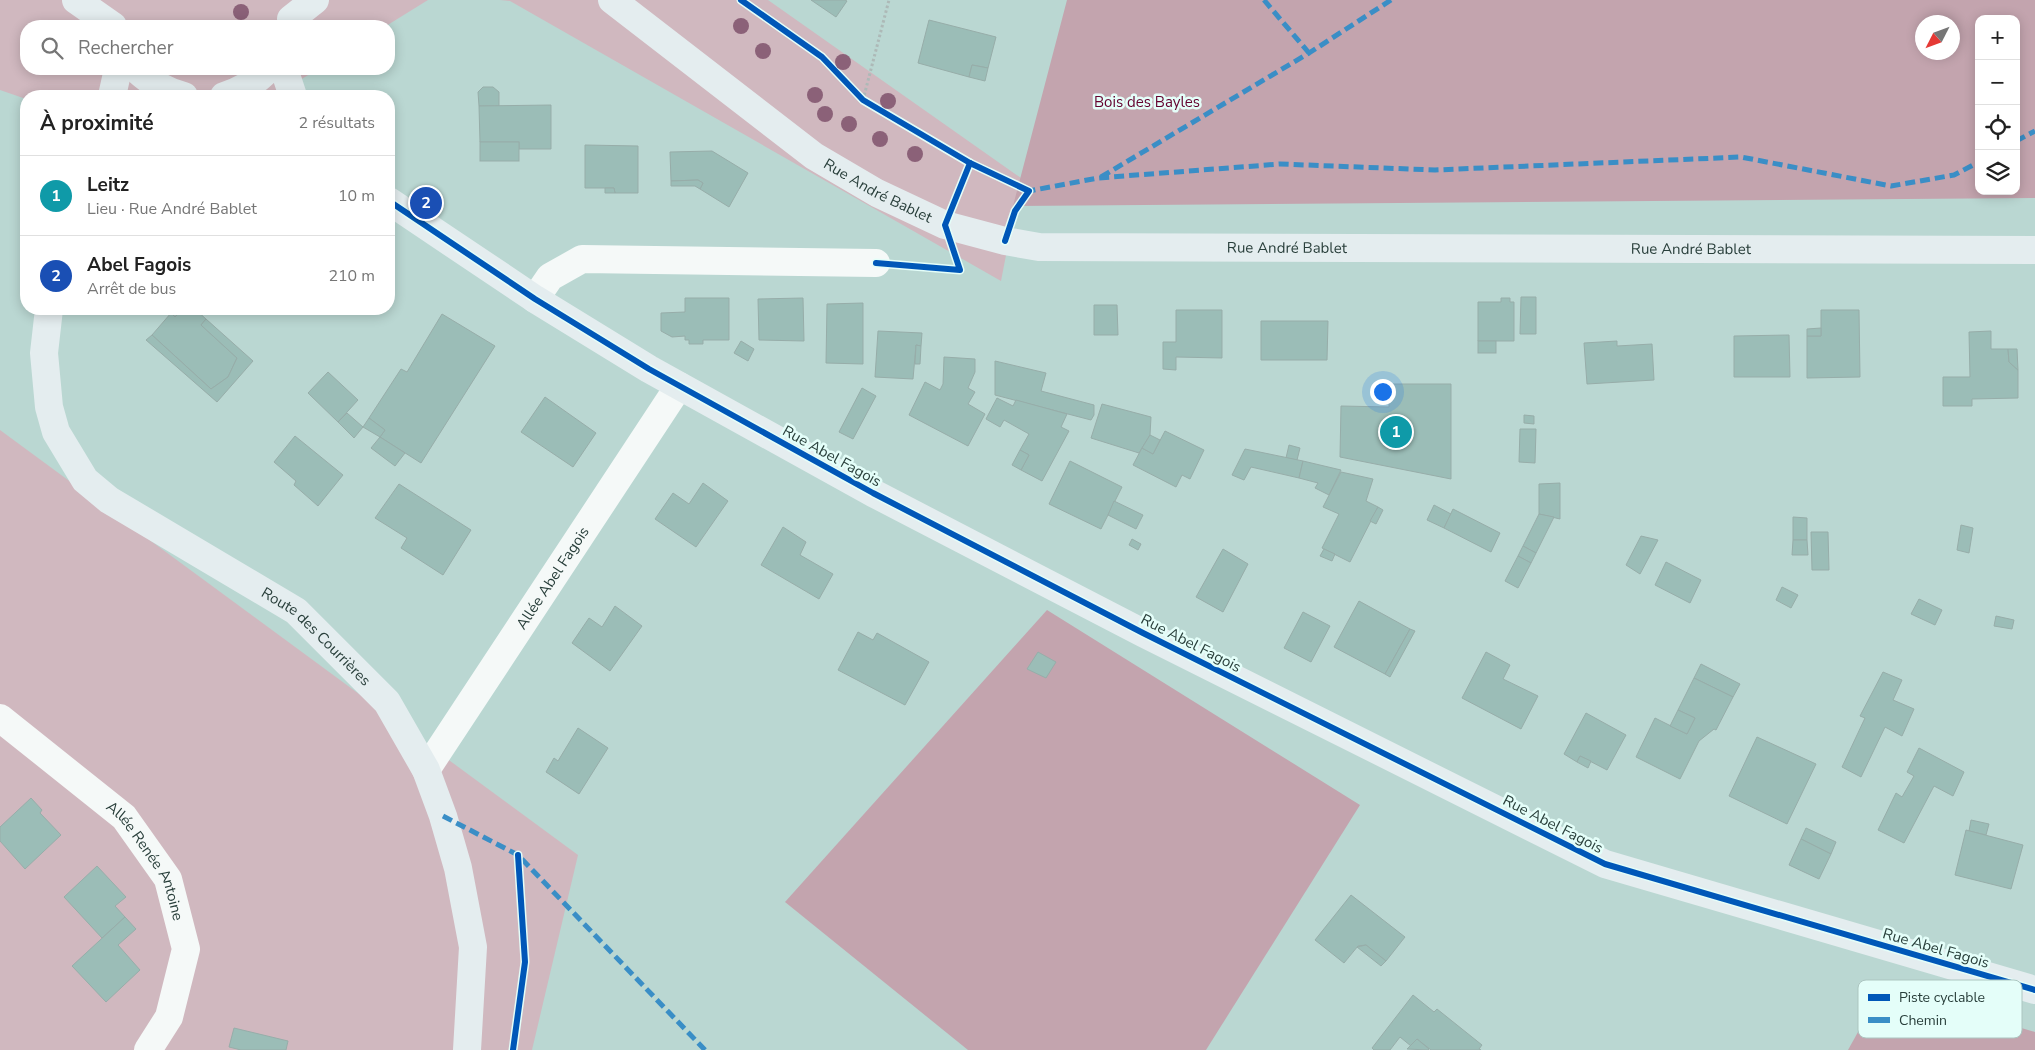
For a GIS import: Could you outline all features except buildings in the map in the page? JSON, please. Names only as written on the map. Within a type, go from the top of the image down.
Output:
[{"type":"main road","points":[[76,0],[105,20]]},
{"type":"main road","points":[[113,0],[114,20]]},
{"type":"main road","points":[[290,15],[315,0]]},
{"type":"main road","name":"Rue André Bablet","points":[[612,0],[814,156],[877,193],[945,225],[1005,241],[1039,247],[2035,250]]},
{"type":"main road","points":[[113,90],[117,75]]},
{"type":"main road","points":[[142,75],[148,81],[165,90]]},
{"type":"main road","points":[[241,90],[263,75]]},
{"type":"main road","points":[[286,75],[291,90]]},
{"type":"main road","name":"Rue Abel Fagois","points":[[395,206],[412,219],[535,299],[679,386],[873,493],[1143,633],[1606,864],[2001,980]]},
{"type":"main road","name":"Route des Courrières","points":[[48,315],[44,353],[49,407],[56,432],[85,480],[109,500],[296,611],[387,702],[426,770],[443,816],[458,868],[473,947],[467,1050]]},
{"type":"main road","name":"Rue Abel Fagois","points":[[2022,986],[2035,990]]},
{"type":"street","points":[[535,299],[550,277],[582,259],[876,263]]},
{"type":"street","name":"Allée Abel Fagois","points":[[426,770],[679,386]]},
{"type":"street","name":"Allée Renée Antoine","points":[[0,718],[124,816],[168,879],[186,949],[169,1017],[148,1050]]},
{"type":"path","points":[[863,100],[889,0]]},
{"type":"shaded area","points":[[0,0],[428,0],[395,20],[20,20],[20,75],[308,75],[284,90],[20,90],[20,97],[0,90]]},
{"type":"shaded area","points":[[500,0],[768,0],[1021,178],[1001,281],[510,1]]},
{"type":"shaded area","points":[[0,430],[578,855],[532,1050],[0,1050]]},
{"type":"green space","name":"Bois des Bayles","points":[[1067,0],[2035,0],[2035,198],[1013,206]]},
{"type":"green space","points":[[1047,610],[1360,805],[1206,1050],[968,1050],[785,902]]},
{"type":"green space","points":[[2022,1028],[2035,1032],[2035,1050],[1848,1050],[1858,1032],[1858,1038],[2022,1038]]},
{"type":"marked path","points":[[1264,0],[1309,53]]},
{"type":"marked path","points":[[1101,177],[1309,53],[1391,0]]},
{"type":"marked path","points":[[2020,139],[2035,131]]},
{"type":"marked path","points":[[1026,189],[1029,191],[1098,178],[1280,164],[1435,170],[1741,157],[1891,186],[1954,175],[1975,164]]},
{"type":"marked path","points":[[443,816],[518,855],[705,1050]]},
{"type":"cycle path","points":[[741,0],[822,57],[863,100],[970,163],[1029,191],[1015,211],[1005,241]]},
{"type":"cycle path","points":[[876,263],[960,270],[945,225],[970,163]]},
{"type":"cycle path","points":[[395,205],[535,299],[649,369],[873,493],[1143,633],[1605,864],[2001,980]]},
{"type":"cycle path","points":[[513,1050],[525,962],[518,855]]},
{"type":"cycle path","points":[[2022,986],[2035,990]]},
{"type":"place","name":"Abel Fagois","points":[[426,203]]},
{"type":"place","name":"Leitz","points":[[1396,432]]}]
